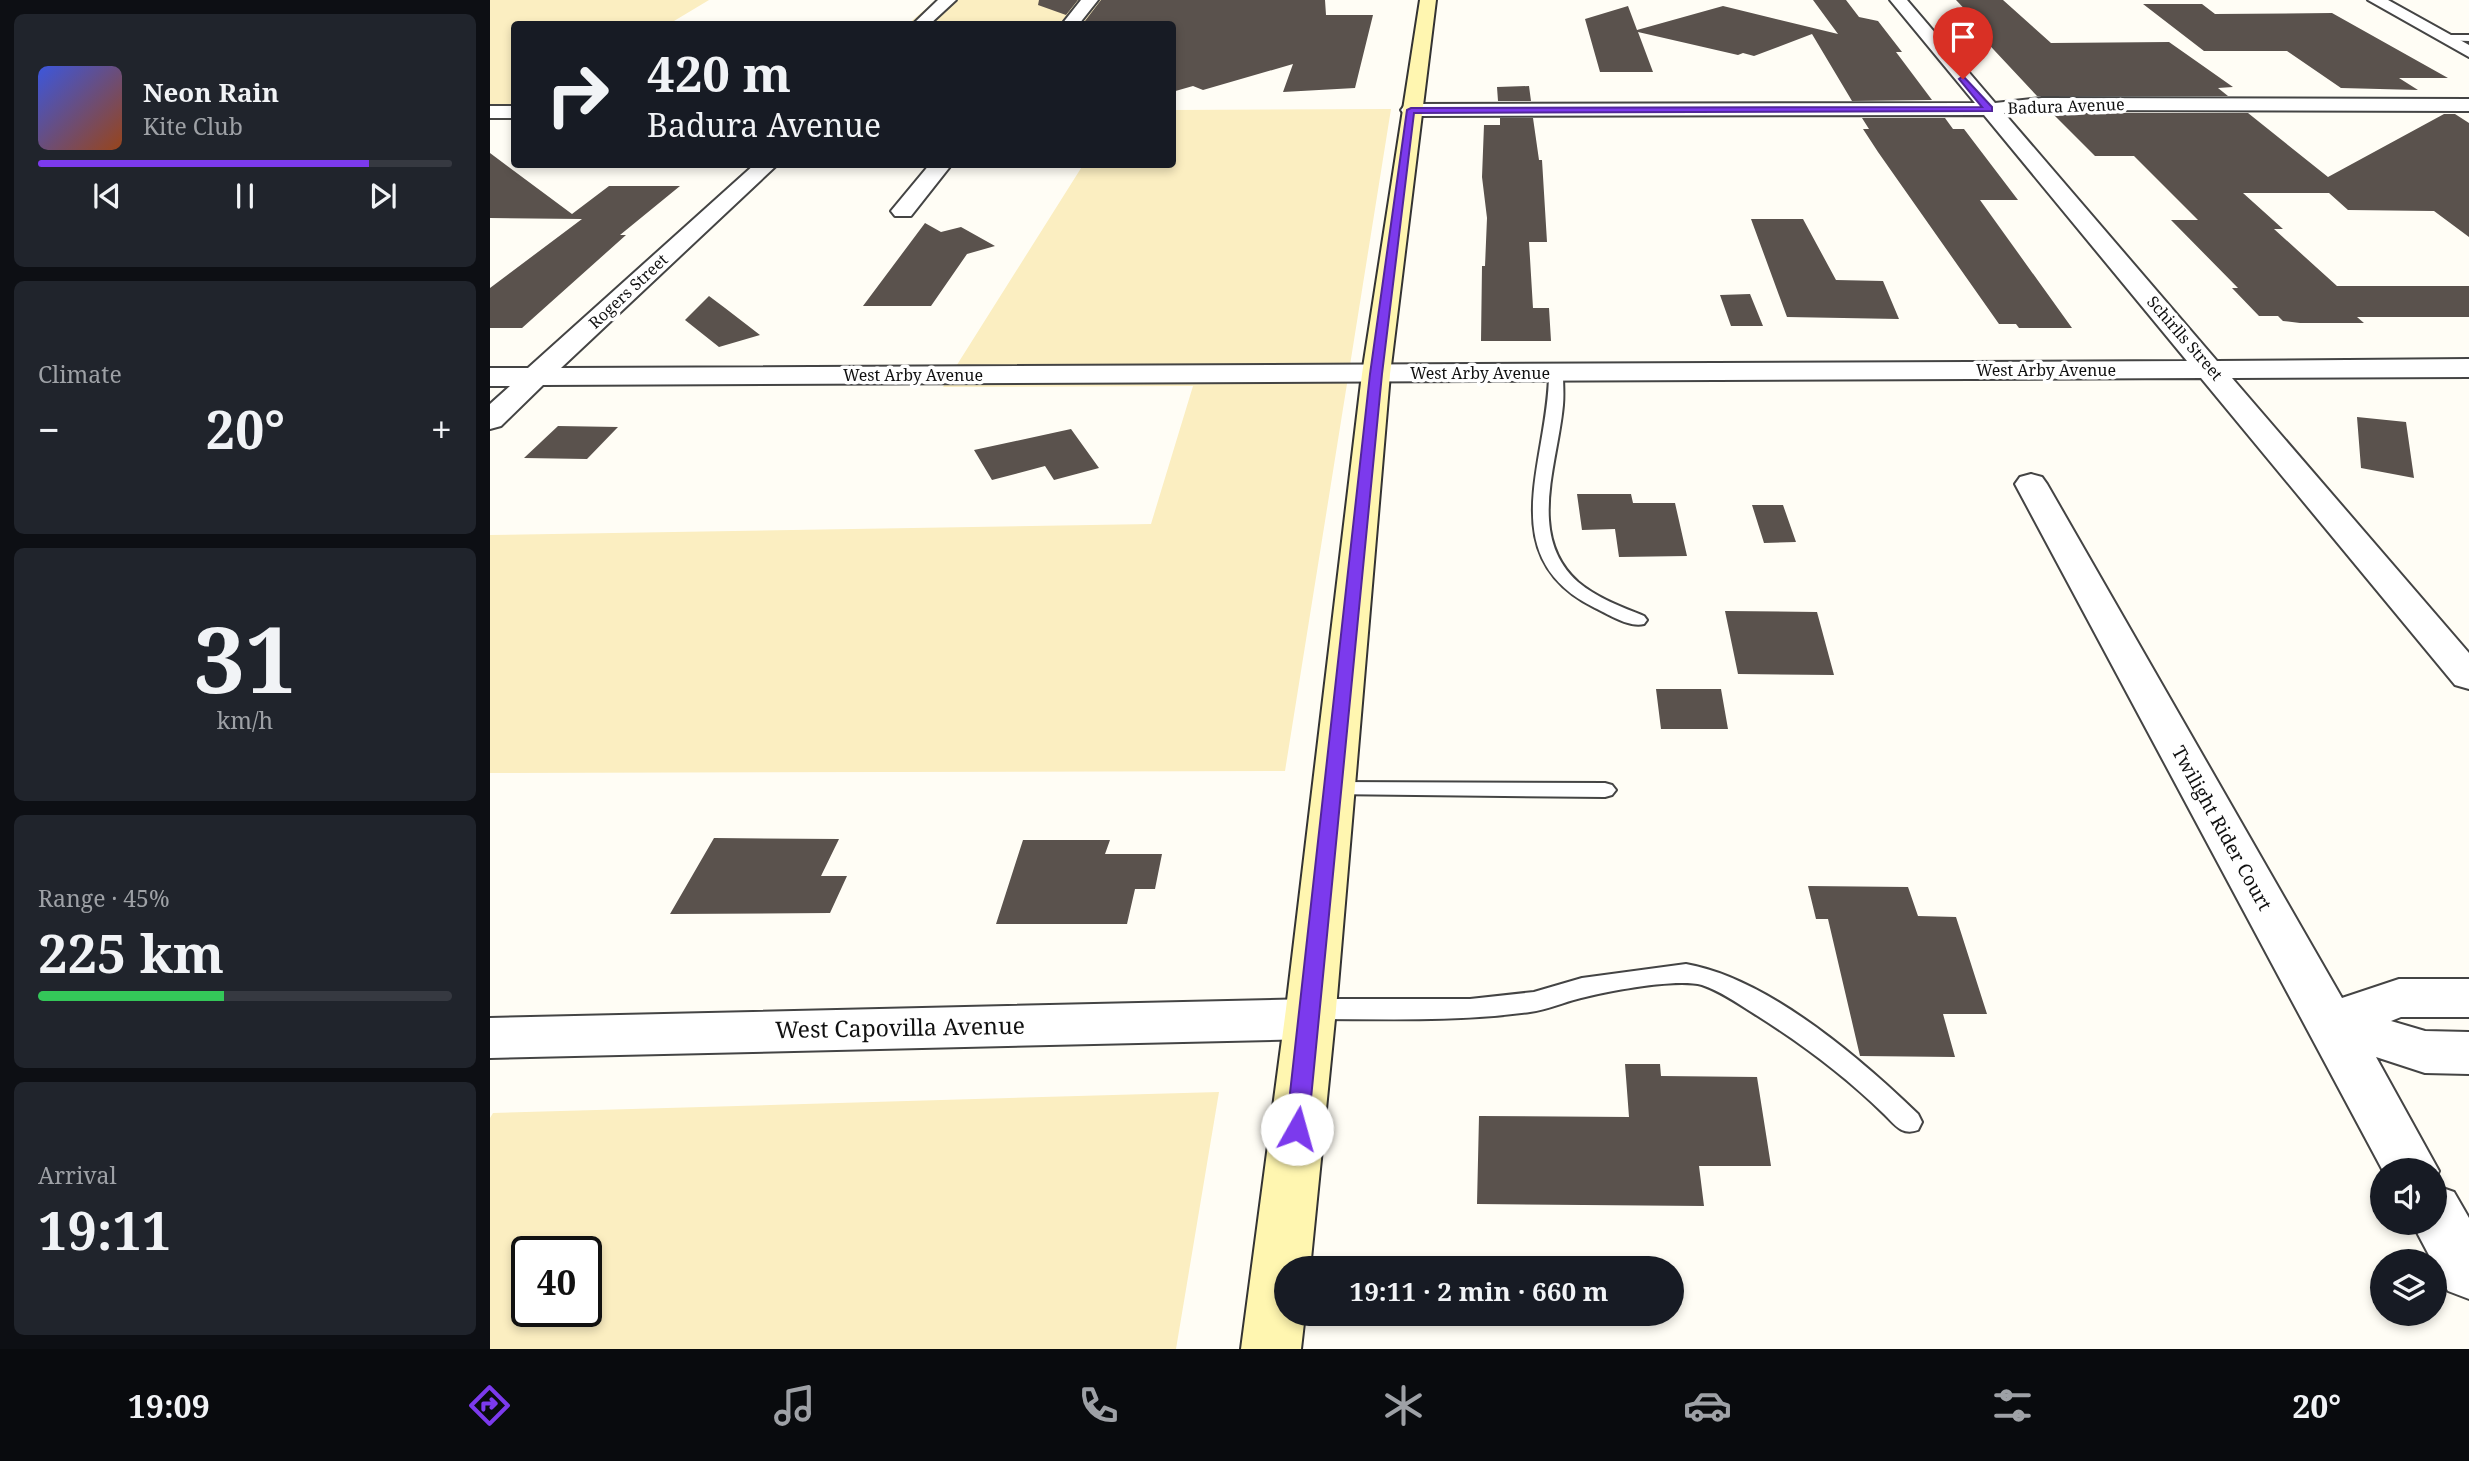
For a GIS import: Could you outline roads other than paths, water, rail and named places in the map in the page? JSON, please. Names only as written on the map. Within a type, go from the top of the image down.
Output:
[{"type":"street","points":[[924,21],[948,0]]},
{"type":"street","points":[[1072,21],[1090,0]]},
{"type":"street","points":[[1270,1349],[1310,1014],[1376,374],[1428,0]]},
{"type":"street","name":"Schirlls Street","points":[[1898,0],[2212,369],[2469,677]]},
{"type":"street","points":[[2376,0],[2469,52]]},
{"type":"street","name":"Badura Avenue","points":[[1411,110],[1989,109],[2042,104],[2469,105]]},
{"type":"street","points":[[490,112],[511,112]]},
{"type":"street","name":"Rogers Street","points":[[490,420],[636,282],[764,168]]},
{"type":"street","points":[[902,211],[939,168]]},
{"type":"street","name":"West Arby Avenue","points":[[490,377],[2469,368]]},
{"type":"street","name":"Twilight Rider Court","points":[[2031,484],[2405,1158]]},
{"type":"street","points":[[2330,1023],[2399,998],[2469,998]]},
{"type":"street","name":"West Capovilla Avenue","points":[[490,1038],[1310,1014]]},
{"type":"street","points":[[2330,1023],[2425,1052],[2469,1053]]},
{"type":"street","points":[[2447,1233],[2469,1272]]},
{"type":"lane","points":[[2443,38],[2469,38]]},
{"type":"lane","points":[[1556,373],[1556,404],[1538,504],[1541,532],[1552,564],[1570,585],[1596,603],[1638,620]]},
{"type":"lane","points":[[1334,789],[1605,790]]},
{"type":"lane","points":[[1310,1014],[1470,1009],[1534,1002],[1581,988],[1657,976],[1686,974],[1708,977],[1737,991],[1807,1034],[1867,1081],[1909,1122]]}]
